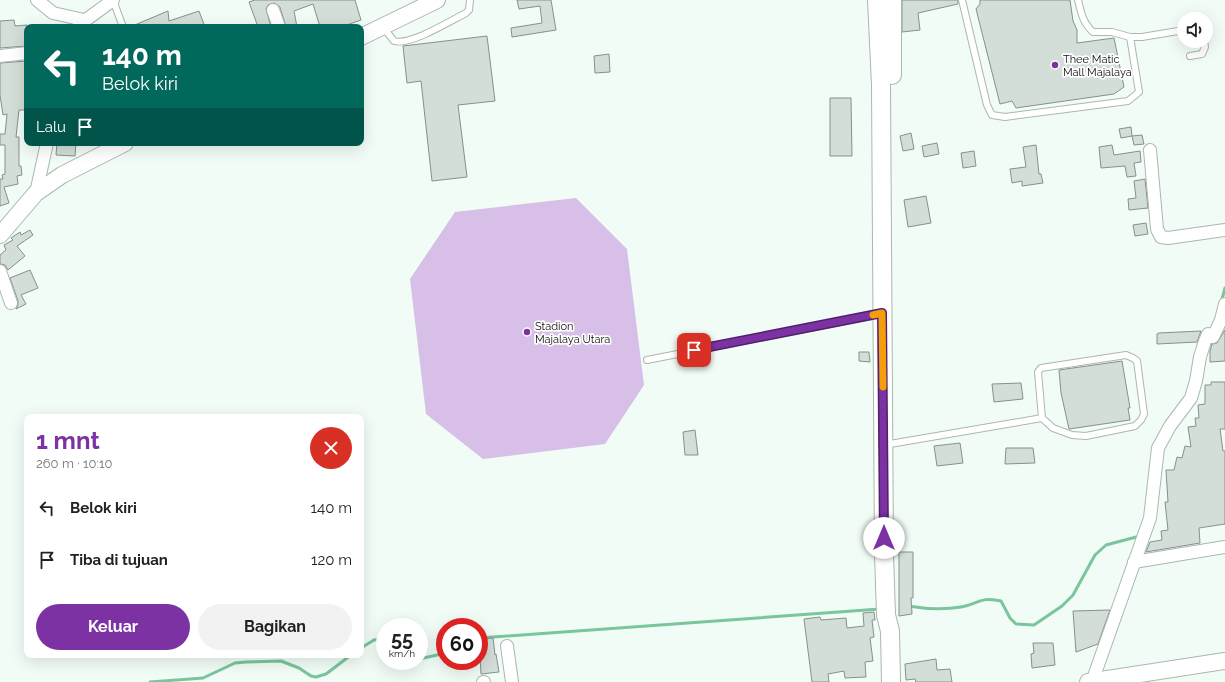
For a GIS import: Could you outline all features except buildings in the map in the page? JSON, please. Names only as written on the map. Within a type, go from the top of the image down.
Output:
[{"type":"main road","points":[[364,36],[437,0]]},
{"type":"main road","points":[[877,0],[881,85],[882,313],[894,612],[890,631],[891,682]]},
{"type":"main road","points":[[888,445],[892,0]]},
{"type":"main road","points":[[0,235],[36,193],[62,175],[118,146]]},
{"type":"main road","points":[[1091,682],[1225,665]]},
{"type":"street","points":[[37,0],[53,13],[80,24],[113,0]]},
{"type":"street","points":[[274,10],[278,24]]},
{"type":"street","points":[[0,56],[24,53]]},
{"type":"street","points":[[36,193],[46,146]]},
{"type":"street","points":[[1150,150],[1157,229],[1161,237],[1168,238],[1221,230]]},
{"type":"street","points":[[0,271],[3,276],[11,303]]},
{"type":"street","points":[[1091,682],[1150,518],[1158,448],[1170,426],[1191,398],[1205,341],[1208,334],[1213,336],[1222,325],[1225,304]]},
{"type":"street","points":[[1134,562],[1225,547]]},
{"type":"street","points":[[507,646],[512,682]]},
{"type":"lane","points":[[113,0],[122,24]]},
{"type":"lane","points":[[383,27],[394,41],[406,42],[466,14],[469,10],[470,0]]},
{"type":"lane","points":[[962,0],[986,105],[992,115],[1005,117],[1128,101],[1139,92],[1130,37]]},
{"type":"lane","points":[[1078,0],[1082,18],[1093,32],[1112,32],[1130,37],[1177,31]]},
{"type":"lane","points":[[1190,56],[1202,54],[1205,48]]},
{"type":"lane","points":[[647,360],[882,313]]},
{"type":"lane","points":[[1126,355],[1137,361],[1144,414],[1135,426],[1086,436],[1079,436],[1053,428],[1042,418],[1038,372],[1041,368],[1126,355]]},
{"type":"lane","points":[[888,445],[1042,418]]},
{"type":"shaded area","name":"Stadion Majalaya Utara","points":[[576,198],[627,249],[644,385],[605,444],[483,459],[426,414],[410,279],[455,212]]},
{"type":"waterway","points":[[1221,303],[1225,288]]},
{"type":"waterway","points":[[908,606],[948,609],[967,606],[989,599],[1001,601],[1010,618],[1016,624],[1034,625],[1062,606],[1073,595],[1095,555],[1106,545],[1140,536]]},
{"type":"waterway","points":[[488,637],[880,609]]},
{"type":"waterway","points":[[364,646],[376,640]]},
{"type":"waterway","points":[[428,657],[436,655]]},
{"type":"waterway","points":[[150,682],[203,678],[235,663],[246,662],[281,661],[316,677],[326,674],[347,658]]},
{"type":"slow traffic","points":[[873,315],[882,313],[883,387]]},
{"type":"place","name":"Thee Matic Mall Majalaya","points":[[1055,65]]},
{"type":"place","name":"Stadion Majalaya Utara","points":[[527,332]]},
{"type":"route","points":[[694,350],[882,313],[884,538]]}]
